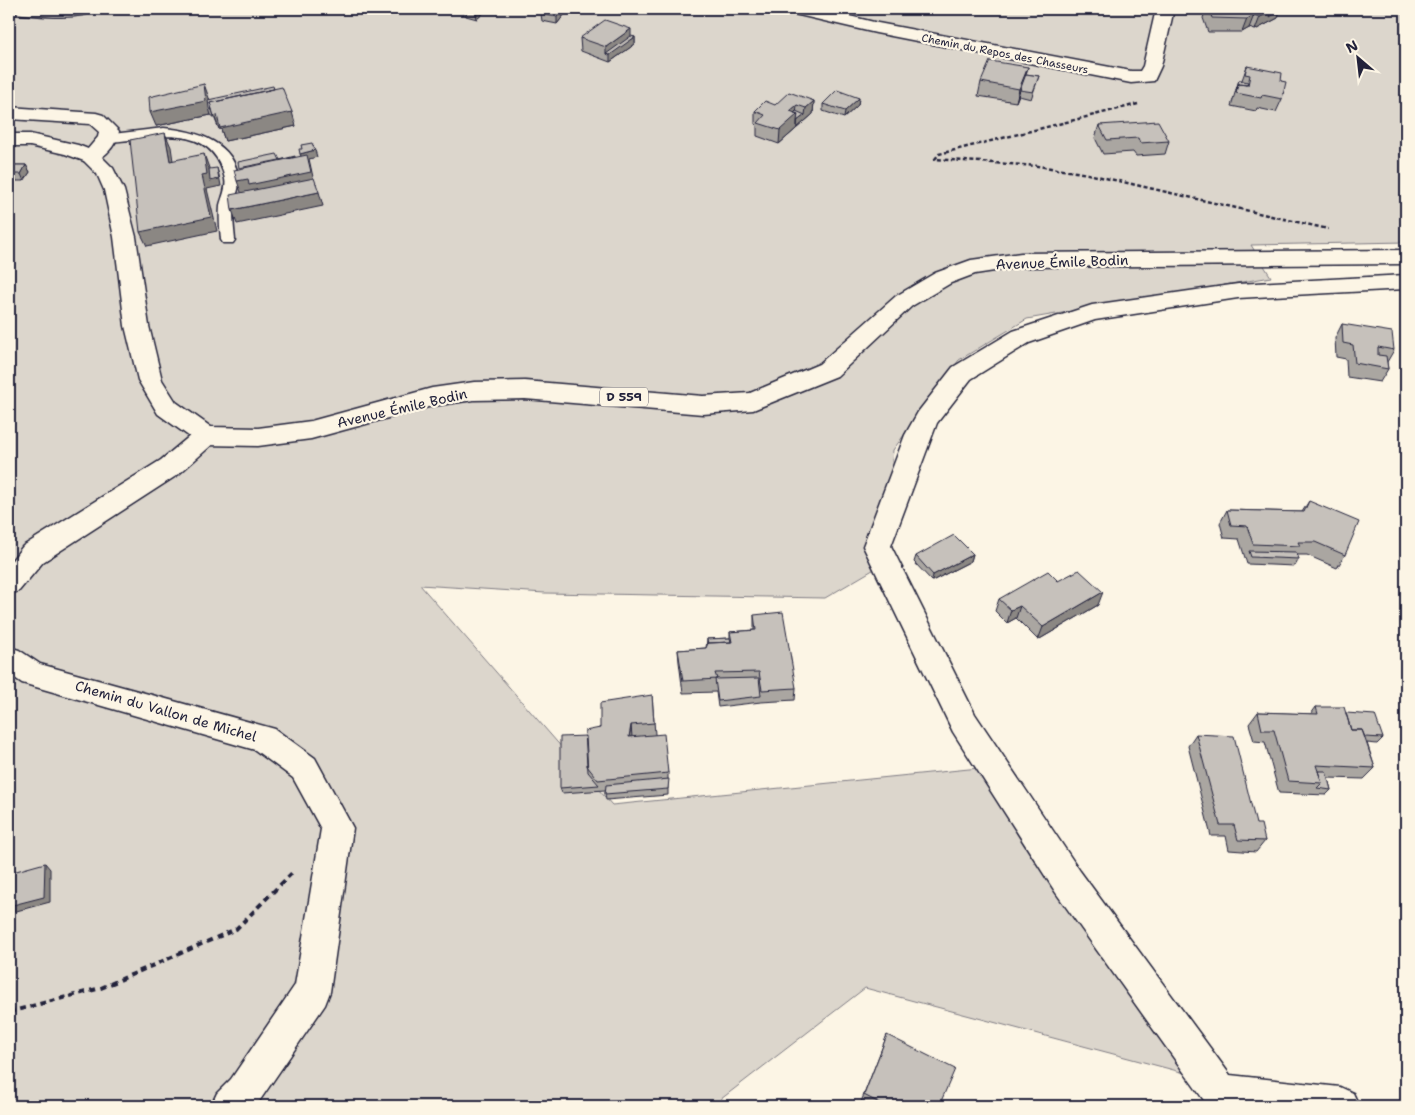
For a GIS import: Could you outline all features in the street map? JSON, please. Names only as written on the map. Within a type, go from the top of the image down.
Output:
[{"type":"street","name":"Chemin du Repos des Chasseurs","points":[[796,9],[895,32],[1131,77]]},
{"type":"street","points":[[1131,77],[1148,77],[1165,9]]},
{"type":"street","points":[[9,113],[86,117],[106,131],[90,157]]},
{"type":"street","points":[[9,140],[30,140],[71,149],[90,157],[106,172],[114,190],[125,237],[137,326],[150,380],[167,408],[206,436],[170,467],[34,554],[9,583]]},
{"type":"street","name":"Avenue Émile Bodin","points":[[206,436],[258,437],[311,430],[432,397],[474,391],[525,390],[703,405],[753,402],[828,370],[904,301],[943,278],[971,267],[1030,260],[1406,257]]},
{"type":"street","points":[[1340,1106],[1224,1099],[1068,882],[964,723],[877,546],[918,435],[928,418],[962,374],[1021,337],[1092,313],[1238,291],[1406,282]]},
{"type":"street","name":"Chemin du Vallon de Michel","points":[[9,659],[32,674],[264,739],[304,768],[338,828],[325,898],[312,992],[244,1092],[230,1106]]},
{"type":"lane","points":[[9,9],[26,12],[61,12],[91,9]]},
{"type":"lane","points":[[106,131],[168,132],[192,135],[207,141],[222,152],[229,167],[232,182],[227,206],[228,240]]},
{"type":"path","points":[[1131,77],[1124,86],[1145,98],[1142,103],[977,143],[939,154],[935,159],[1061,169],[1118,180],[1331,230]]},
{"type":"path","points":[[9,1012],[101,988],[236,929],[297,869]]},
{"type":"shaded area","points":[[9,9],[1406,9],[1406,242],[1251,245],[1271,277],[1027,319],[959,360],[893,450],[883,564],[825,598],[545,593],[420,585],[612,805],[979,768],[1200,1077],[865,988],[712,1106],[9,1106]]},
{"type":"building","points":[[464,9],[480,9],[476,12]]},
{"type":"building","points":[[546,9],[564,9],[557,17],[541,14]]},
{"type":"building","points":[[1209,9],[1268,9],[1272,11],[1260,17],[1254,15],[1247,19],[1212,18]]},
{"type":"building","points":[[1268,9],[1280,11],[1270,17],[1272,11]]},
{"type":"building","points":[[605,20],[631,29],[606,47],[580,38]]},
{"type":"building","points":[[631,36],[635,37],[610,55],[606,54]]},
{"type":"building","points":[[990,61],[1028,67],[1019,89],[981,82]]},
{"type":"building","points":[[1247,66],[1282,73],[1281,81],[1286,82],[1282,99],[1262,95],[1261,98],[1236,93],[1238,84],[1248,85],[1250,75],[1245,74]]},
{"type":"building","points":[[1026,74],[1039,76],[1033,92],[1020,90]]},
{"type":"building","points":[[1239,80],[1248,82],[1247,85],[1238,84],[1236,90]]},
{"type":"building","points":[[204,84],[206,101],[150,112],[149,97]]},
{"type":"building","points":[[273,86],[274,89],[210,103],[212,110],[209,108],[208,100]]},
{"type":"building","points":[[282,87],[292,112],[220,128],[217,115],[214,116],[210,103]]},
{"type":"building","points":[[837,90],[859,98],[845,111],[823,104]]},
{"type":"building","points":[[789,92],[814,101],[806,108],[797,105],[790,111],[798,114],[780,130],[758,123],[765,115],[755,111],[765,101],[775,105]]},
{"type":"building","points":[[796,111],[805,115],[797,121],[798,114],[794,113]]},
{"type":"building","points":[[1158,121],[1169,141],[1140,143],[1138,138],[1107,140],[1099,125]]},
{"type":"building","points":[[165,133],[170,161],[204,154],[207,174],[202,175],[211,217],[140,232],[130,140]]},
{"type":"building","points":[[312,143],[315,150],[300,154],[299,149],[302,149],[301,145]]},
{"type":"building","points":[[277,154],[280,160],[239,168],[238,162]]},
{"type":"building","points":[[307,155],[311,172],[249,185],[248,179],[237,181],[234,170]]},
{"type":"building","points":[[9,165],[26,165],[21,174],[9,174]]},
{"type":"building","points":[[217,168],[219,179],[210,181],[209,169]]},
{"type":"building","points":[[314,178],[319,192],[232,210],[230,195]]},
{"type":"building","points":[[1342,324],[1392,332],[1394,350],[1378,347],[1378,355],[1386,356],[1388,369],[1355,363],[1353,345],[1343,343]]},
{"type":"building","points":[[1309,501],[1359,522],[1345,555],[1315,542],[1298,542],[1300,546],[1253,544],[1247,526],[1231,525],[1227,510],[1304,512]]},
{"type":"building","points":[[954,535],[973,554],[933,575],[916,556]]},
{"type":"building","points":[[1249,551],[1296,552],[1299,559],[1251,557]]},
{"type":"building","points":[[1079,570],[1103,592],[1043,627],[1020,606],[1011,610],[999,599],[1048,571],[1058,581]]},
{"type":"building","points":[[783,612],[796,688],[762,690],[759,672],[715,673],[717,679],[683,681],[678,650],[706,648],[708,643],[732,642],[730,632],[756,630],[754,615]]},
{"type":"building","points":[[730,638],[731,642],[708,644],[707,639]]},
{"type":"building","points":[[759,678],[761,696],[718,701],[715,679]]},
{"type":"building","points":[[652,695],[654,723],[631,725],[629,737],[664,734],[668,773],[598,780],[587,766],[585,731],[600,728],[600,703]]},
{"type":"building","points":[[1316,707],[1344,707],[1351,730],[1362,730],[1375,768],[1316,765],[1322,783],[1288,781],[1274,730],[1262,730],[1258,712],[1318,714]]},
{"type":"building","points":[[1346,713],[1375,715],[1383,738],[1365,737],[1362,730],[1351,730]]},
{"type":"building","points":[[1196,734],[1234,736],[1256,824],[1261,824],[1265,841],[1238,840],[1234,825],[1220,825]]},
{"type":"building","points":[[586,736],[588,772],[599,785],[560,788],[560,737]]},
{"type":"building","points":[[1318,771],[1326,771],[1331,790],[1317,788],[1322,783]]},
{"type":"building","points":[[669,779],[668,789],[605,794],[606,785]]},
{"type":"building","points":[[45,863],[44,897],[9,906],[9,873]]},
{"type":"building","points":[[887,1035],[955,1069],[939,1106],[885,1106],[864,1095]]}]
